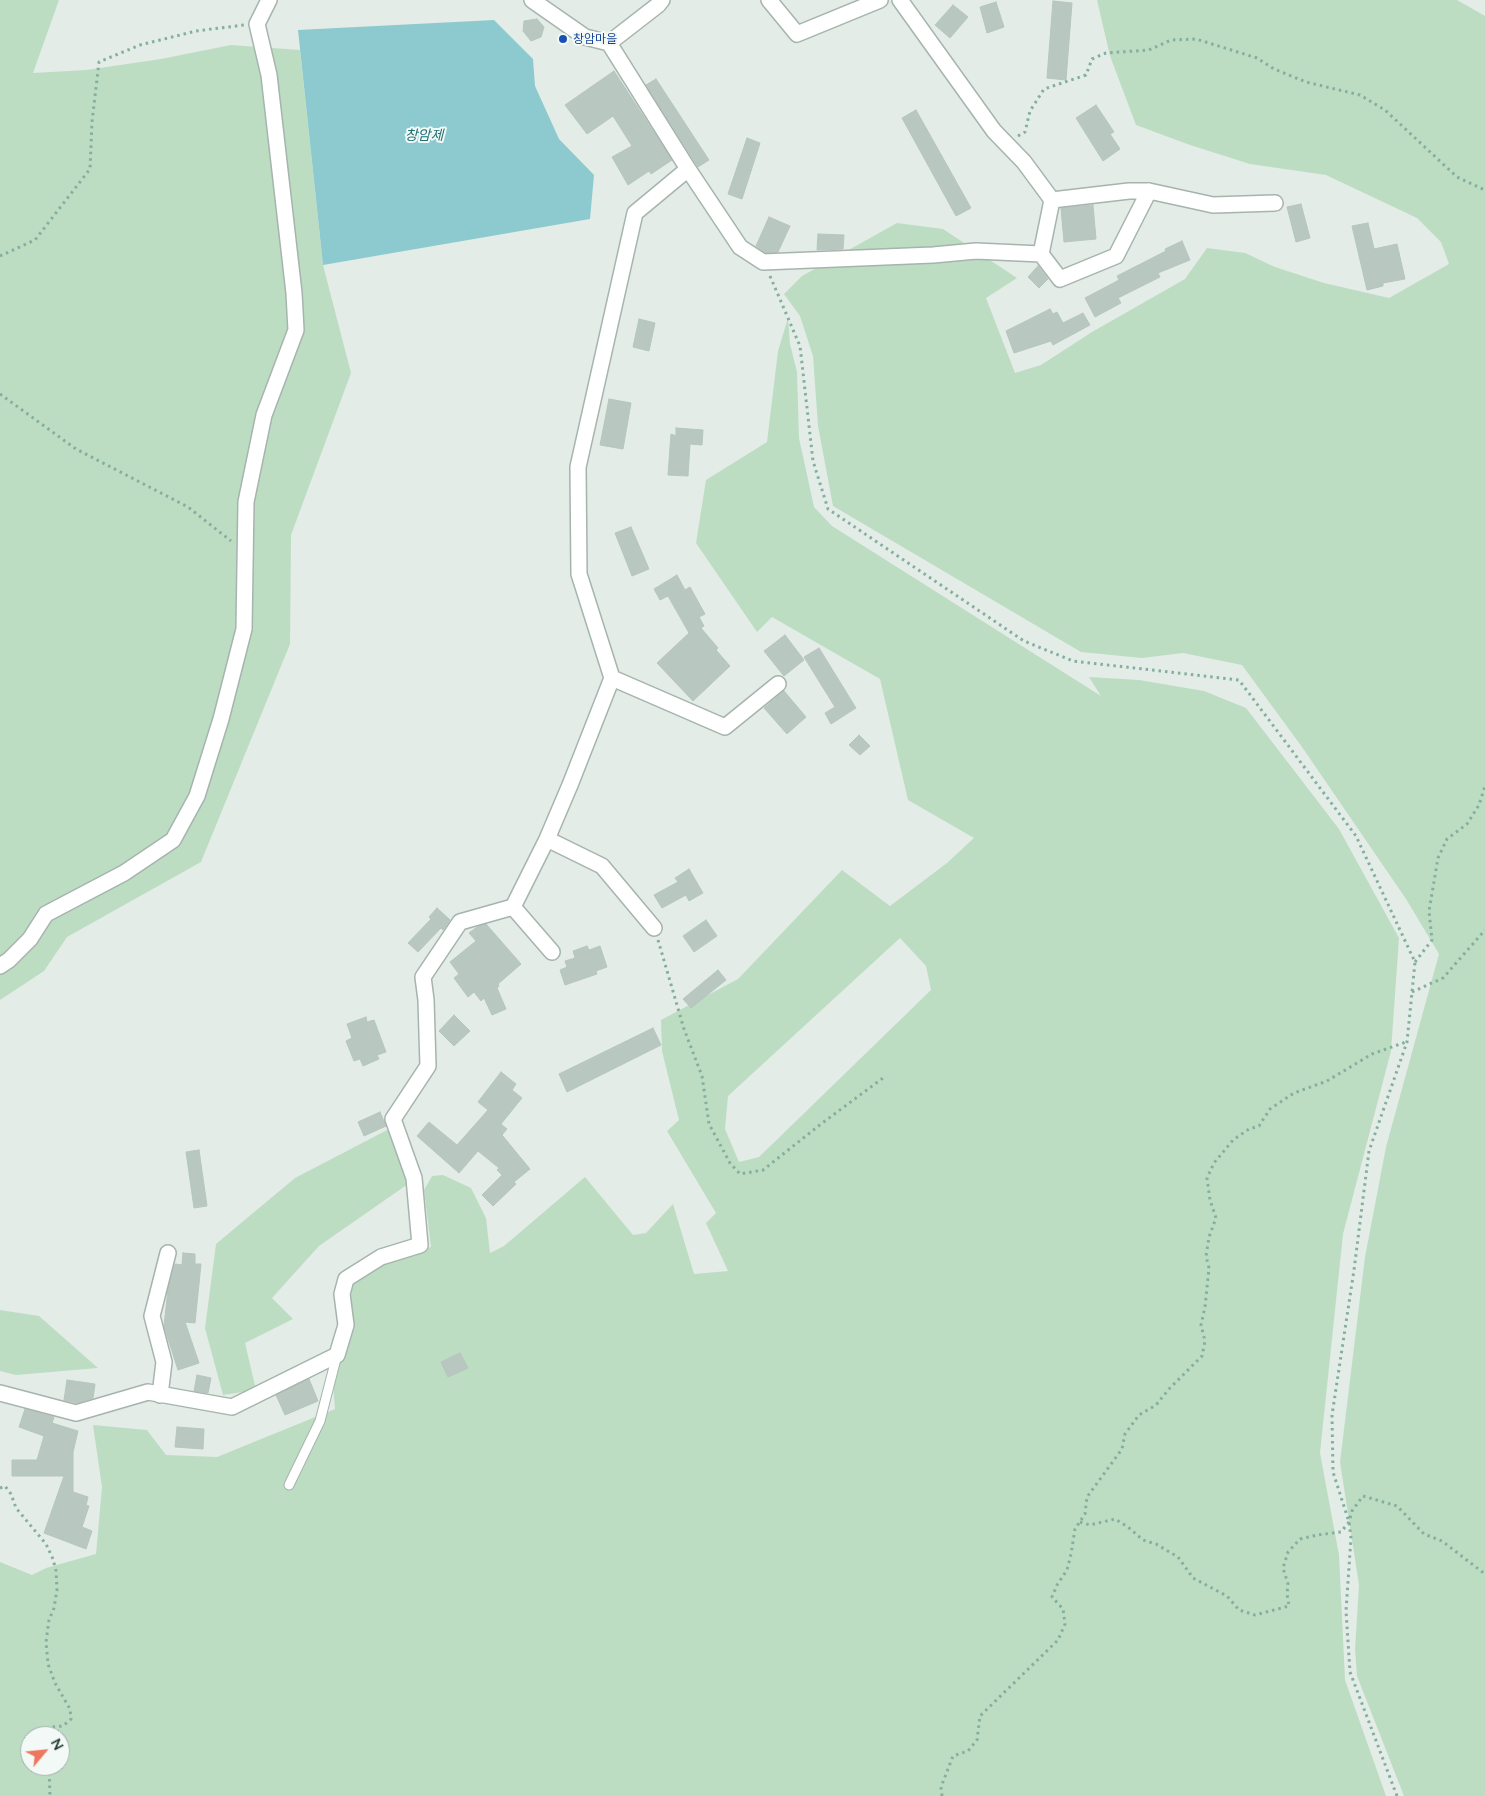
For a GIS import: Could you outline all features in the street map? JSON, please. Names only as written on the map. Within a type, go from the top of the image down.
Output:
[{"type":"street","points":[[0,966],[9,960],[30,939],[46,914],[124,873],[173,840],[197,796],[221,720],[244,629],[246,502],[264,414],[296,330],[294,293],[270,85],[257,24],[269,0]]},
{"type":"street","points":[[532,0],[585,37],[609,43],[688,169],[740,247],[763,262],[976,252],[1042,254]]},
{"type":"street","points":[[609,43],[658,6],[662,0]]},
{"type":"street","points":[[769,0],[797,34],[880,0]]},
{"type":"street","points":[[900,0],[994,131],[1024,162],[1052,200],[1042,254],[1060,279],[1116,256],[1149,191]]},
{"type":"street","points":[[0,1392],[76,1413],[148,1392],[232,1406],[337,1355],[346,1325],[342,1294],[346,1279],[382,1257],[420,1245],[414,1178],[393,1119],[428,1066],[426,1000],[423,977],[460,922],[513,907],[547,839],[612,678],[579,574],[578,467],[635,213],[688,169]]},
{"type":"street","points":[[1052,200],[1128,191],[1149,191],[1213,205],[1276,203]]},
{"type":"street","points":[[612,678],[725,727],[778,684]]},
{"type":"street","points":[[547,839],[602,866],[654,928]]},
{"type":"street","points":[[513,907],[552,952]]},
{"type":"street","points":[[160,1395],[164,1362],[152,1316],[168,1253]]},
{"type":"lane","points":[[289,1485],[320,1421],[337,1355]]},
{"type":"path","points":[[0,256],[36,240],[90,169],[92,122],[99,62],[140,45],[196,31],[257,24]]},
{"type":"path","points":[[1006,143],[1025,132],[1030,112],[1044,89],[1086,75],[1092,59],[1106,53],[1150,50],[1171,40],[1196,39],[1257,58],[1274,69],[1306,82],[1360,95],[1386,110],[1458,177],[1485,190]]},
{"type":"path","points":[[763,262],[800,346],[813,461],[828,509],[1024,641],[1073,661],[1239,680],[1356,836],[1415,962],[1407,1042],[1369,1151],[1354,1270],[1332,1414],[1333,1472],[1349,1522],[1351,1538],[1346,1611],[1350,1672],[1396,1796]]},
{"type":"path","points":[[0,394],[76,449],[188,507],[245,552]]},
{"type":"path","points":[[1415,962],[1432,940],[1429,910],[1438,858],[1447,839],[1466,824],[1478,805],[1485,786]]},
{"type":"path","points":[[654,928],[684,1029],[702,1076],[709,1124],[730,1163],[740,1174],[763,1170],[820,1124],[883,1078]]},
{"type":"path","points":[[1412,992],[1443,978],[1485,930]]},
{"type":"path","points":[[942,1796],[941,1787],[953,1756],[968,1750],[977,1740],[980,1716],[1058,1640],[1065,1624],[1063,1609],[1052,1597],[1066,1570],[1075,1529],[1085,1514],[1087,1497],[1122,1449],[1125,1434],[1139,1415],[1156,1405],[1168,1389],[1202,1356],[1206,1341],[1201,1325],[1209,1268],[1206,1256],[1209,1238],[1216,1218],[1210,1200],[1207,1178],[1214,1163],[1233,1140],[1249,1129],[1259,1126],[1270,1109],[1294,1093],[1327,1081],[1372,1054],[1407,1042]]},
{"type":"path","points":[[0,1488],[5,1486],[11,1494],[16,1508],[46,1544],[53,1559],[57,1590],[54,1608],[49,1620],[47,1649],[48,1664],[55,1683],[70,1709],[71,1719],[63,1726]]},
{"type":"path","points":[[1080,1522],[1090,1525],[1115,1519],[1143,1540],[1156,1544],[1178,1558],[1193,1578],[1228,1596],[1239,1610],[1255,1615],[1289,1606],[1288,1584],[1284,1568],[1288,1552],[1300,1539],[1317,1534],[1341,1532],[1349,1522],[1352,1511],[1363,1496],[1397,1506],[1424,1534],[1442,1541],[1485,1574]]},
{"type":"path","points":[[49,1776],[50,1796]]},
{"type":"green space","points":[[0,0],[59,0],[33,73],[86,70],[161,59],[231,45],[300,50],[323,265],[351,373],[291,535],[290,644],[201,862],[67,937],[44,971],[0,1000]]},
{"type":"green space","points":[[1097,0],[1457,0],[1485,16],[1485,1796],[1404,1796],[1357,1676],[1355,1649],[1359,1585],[1340,1462],[1365,1257],[1386,1147],[1439,954],[1406,899],[1302,747],[1242,665],[1183,653],[1142,658],[1081,652],[833,506],[818,426],[813,356],[800,316],[784,294],[802,276],[897,223],[943,229],[1017,278],[986,298],[1015,373],[1041,365],[1092,332],[1185,279],[1207,248],[1245,253],[1275,267],[1324,283],[1389,298],[1449,264],[1441,242],[1417,218],[1326,175],[1250,164],[1136,125],[1110,56]]},
{"type":"green space","points":[[788,318],[790,344],[797,372],[799,438],[814,507],[832,526],[1101,696],[1089,677],[1139,680],[1204,691],[1246,708],[1339,829],[1399,938],[1391,1051],[1343,1234],[1320,1453],[1339,1555],[1345,1680],[1386,1796],[0,1796],[0,1562],[32,1575],[46,1568],[96,1554],[102,1487],[93,1425],[147,1430],[166,1455],[217,1457],[335,1409],[333,1384],[349,1296],[355,1278],[398,1257],[431,1247],[424,1190],[432,1176],[443,1175],[471,1188],[486,1218],[490,1253],[504,1246],[585,1177],[633,1235],[646,1233],[673,1204],[694,1274],[728,1271],[706,1223],[716,1213],[667,1131],[679,1120],[662,1051],[661,1020],[738,979],[842,870],[890,906],[947,863],[974,838],[908,800],[880,679],[772,617],[757,632],[696,543],[706,480],[767,442],[778,351]],"holes":[[[900,938],[926,966],[931,990],[759,1157],[739,1162],[725,1129],[728,1096]]]},
{"type":"green space","points":[[391,1128],[408,1184],[319,1246],[272,1298],[293,1319],[245,1343],[256,1390],[223,1395],[205,1328],[216,1244],[295,1178]]},
{"type":"green space","points":[[0,1310],[39,1316],[98,1368],[16,1375],[0,1371]]},
{"type":"water","name":"창암제","points":[[494,20],[533,59],[535,86],[559,139],[594,175],[590,219],[323,265],[298,30]]},
{"type":"building","points":[[1053,1],[1072,3],[1066,80],[1047,78]]},
{"type":"building","points":[[996,2],[1004,27],[987,33],[980,7]]},
{"type":"building","points":[[953,5],[968,17],[950,38],[935,25]]},
{"type":"building","points":[[537,19],[544,27],[541,37],[531,41],[523,31],[524,21]]},
{"type":"building","points":[[614,71],[672,160],[651,174],[649,171],[628,185],[612,157],[632,146],[613,116],[587,134],[565,105]]},
{"type":"building","points":[[656,79],[709,160],[698,167],[646,85]]},
{"type":"building","points":[[1096,105],[1114,132],[1110,134],[1120,149],[1103,161],[1076,118]]},
{"type":"building","points":[[916,110],[971,208],[956,216],[902,118]]},
{"type":"building","points":[[747,138],[760,143],[742,199],[728,194]]},
{"type":"building","points":[[1301,204],[1310,238],[1296,242],[1287,207]]},
{"type":"building","points":[[1093,205],[1096,239],[1064,242],[1061,208]]},
{"type":"building","points":[[769,217],[790,226],[778,252],[766,253],[756,246]]},
{"type":"building","points":[[1368,223],[1374,249],[1397,244],[1405,279],[1383,283],[1383,286],[1367,290],[1352,226]]},
{"type":"building","points":[[818,234],[844,235],[843,249],[817,250]]},
{"type":"building","points":[[1182,241],[1190,260],[1158,273],[1160,277],[1118,298],[1121,303],[1095,317],[1085,298],[1119,280],[1117,276]]},
{"type":"building","points":[[1038,266],[1048,279],[1039,288],[1028,277]]},
{"type":"building","points":[[1050,309],[1053,314],[1057,312],[1063,323],[1083,313],[1090,325],[1053,345],[1051,341],[1014,353],[1006,331]]},
{"type":"building","points":[[639,319],[655,323],[649,351],[633,347]]},
{"type":"building","points":[[609,399],[631,403],[623,449],[600,445]]},
{"type":"building","points":[[676,428],[703,430],[702,445],[690,444],[688,476],[668,475],[671,434],[676,436]]},
{"type":"building","points":[[631,527],[649,569],[632,576],[615,533]]},
{"type":"building","points":[[677,575],[685,590],[690,587],[705,614],[699,617],[704,626],[701,628],[730,666],[693,701],[657,663],[689,633],[668,596],[660,600],[654,589]]},
{"type":"building","points":[[785,635],[804,660],[784,676],[764,651]]},
{"type":"building","points":[[819,648],[856,708],[831,724],[825,713],[835,707],[804,657]]},
{"type":"building","points":[[784,691],[806,717],[787,734],[764,708]]},
{"type":"building","points":[[859,735],[870,746],[860,755],[849,745]]},
{"type":"building","points":[[689,869],[703,893],[689,901],[686,895],[662,908],[654,895],[678,882],[675,878]]},
{"type":"building","points":[[437,908],[450,920],[443,930],[441,928],[418,952],[408,943],[431,919],[429,917]]},
{"type":"building","points":[[706,920],[717,936],[694,952],[683,936]]},
{"type":"building","points":[[486,924],[521,964],[498,984],[497,988],[506,1009],[492,1015],[484,998],[481,1001],[474,992],[468,997],[454,978],[459,974],[450,962],[476,941],[469,933],[477,927]]},
{"type":"building","points":[[587,946],[589,950],[600,946],[607,967],[596,971],[597,974],[565,985],[560,970],[567,967],[565,961],[575,958],[573,951]]},
{"type":"building","points":[[718,970],[726,980],[691,1008],[683,999]]},
{"type":"building","points":[[454,1015],[470,1031],[454,1046],[439,1031]]},
{"type":"building","points":[[366,1017],[367,1022],[374,1020],[386,1052],[377,1055],[379,1059],[363,1066],[360,1059],[354,1061],[346,1041],[352,1038],[347,1024]]},
{"type":"building","points":[[653,1028],[661,1045],[567,1092],[559,1074]]},
{"type":"building","points":[[501,1072],[516,1084],[512,1090],[522,1098],[501,1124],[507,1129],[502,1135],[530,1169],[514,1182],[516,1184],[493,1206],[482,1195],[502,1175],[497,1170],[499,1168],[478,1151],[459,1173],[417,1136],[429,1122],[457,1145],[488,1110],[478,1102]]},
{"type":"building","points":[[380,1112],[386,1126],[364,1136],[358,1122]]},
{"type":"building","points":[[199,1150],[207,1206],[194,1208],[186,1152]]},
{"type":"building","points":[[183,1253],[195,1254],[195,1264],[201,1264],[195,1323],[185,1322],[199,1363],[178,1370],[164,1326],[168,1289],[175,1264],[182,1265]]},
{"type":"building","points":[[460,1353],[468,1368],[448,1377],[441,1362]]},
{"type":"building","points":[[197,1375],[211,1378],[208,1393],[194,1391]]},
{"type":"building","points":[[309,1379],[318,1401],[285,1415],[276,1395]]},
{"type":"building","points":[[67,1380],[95,1384],[93,1398],[77,1403],[64,1400]]},
{"type":"building","points":[[25,1409],[54,1417],[52,1423],[78,1431],[73,1452],[73,1492],[88,1497],[86,1505],[89,1506],[82,1527],[92,1531],[86,1549],[44,1533],[64,1476],[12,1476],[12,1460],[37,1460],[44,1436],[19,1427]]},
{"type":"building","points":[[177,1427],[204,1429],[203,1449],[175,1447]]},
{"type":"place","name":"창암마을","points":[[563,39]]}]
